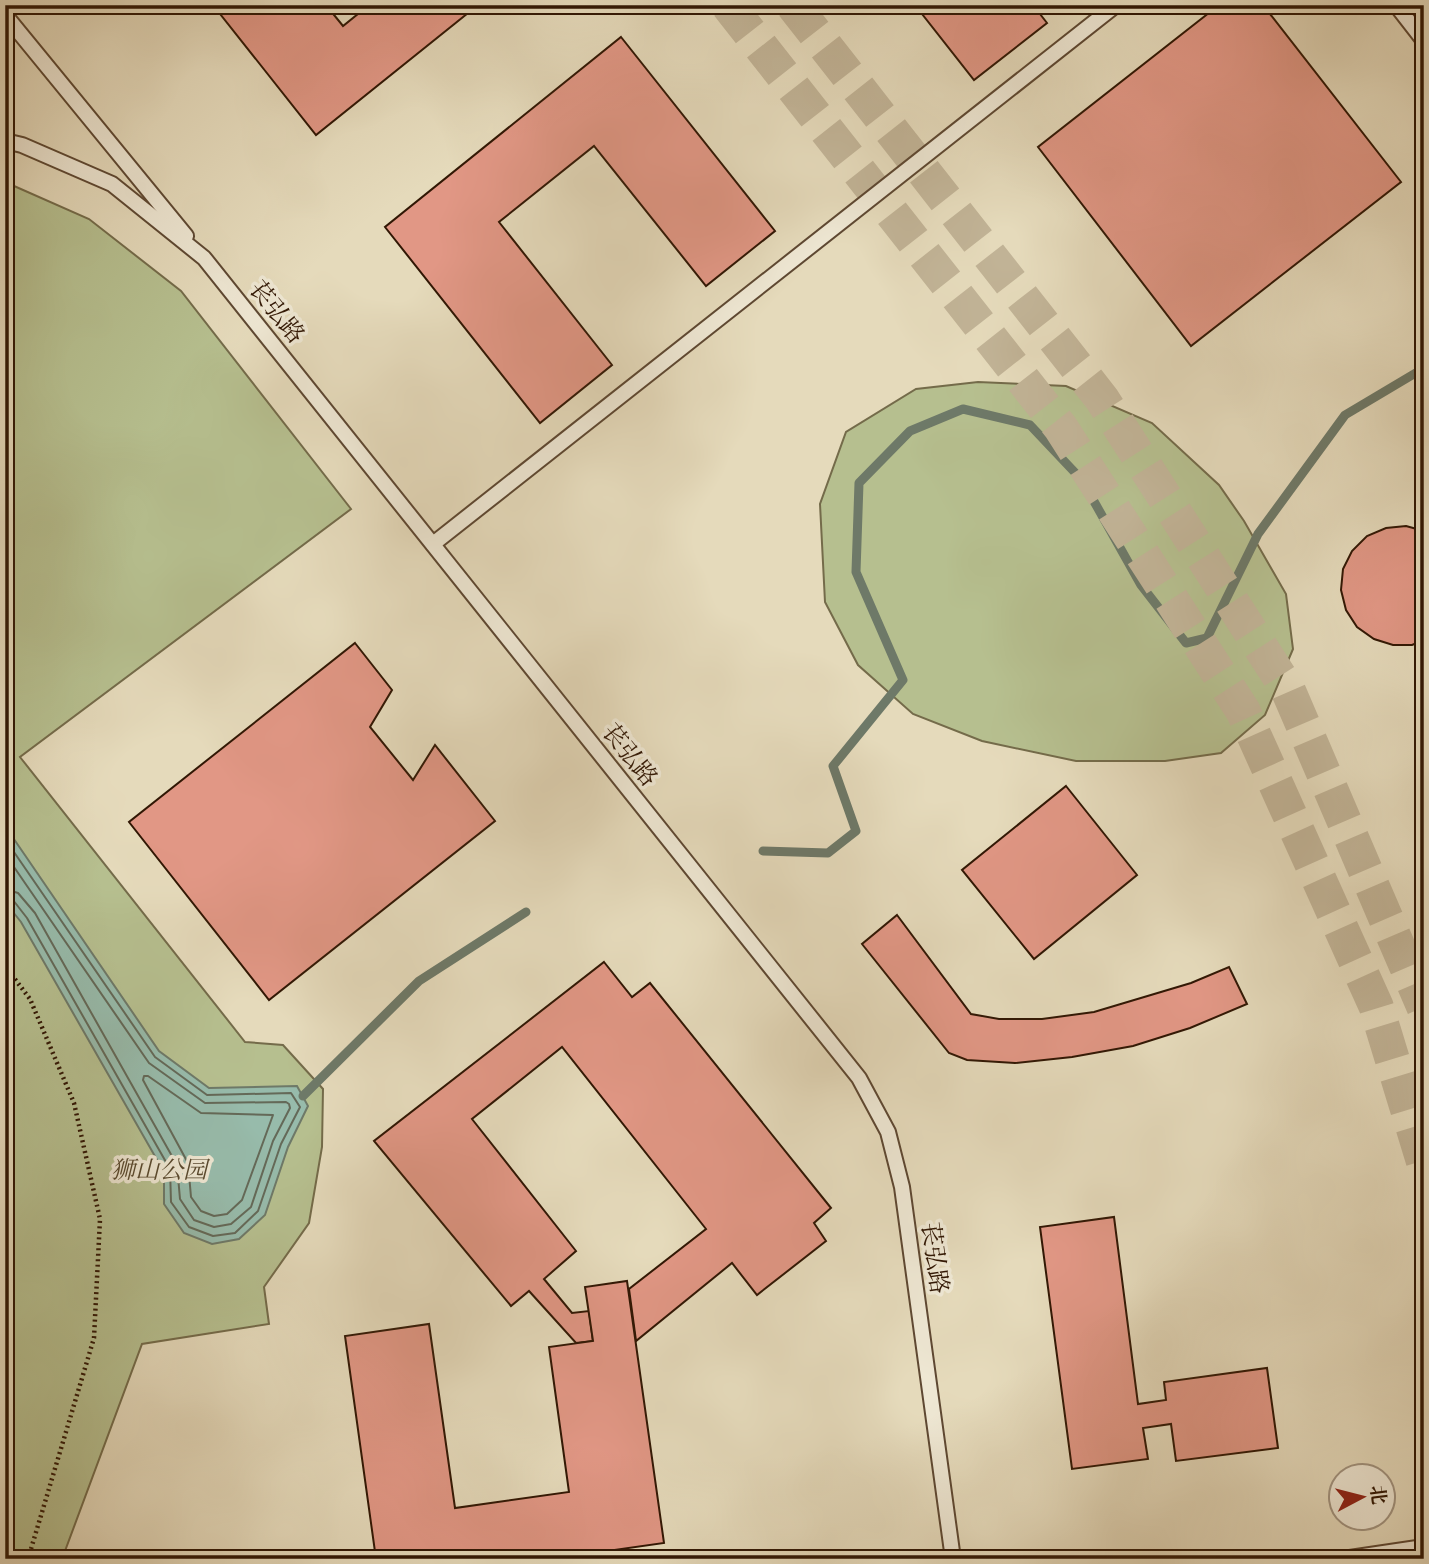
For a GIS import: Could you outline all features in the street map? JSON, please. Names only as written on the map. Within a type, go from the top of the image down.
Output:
[{"type":"lane","points":[[433,544],[1116,5]]},
{"type":"lane","points":[[1396,5],[1424,41]]},
{"type":"lane","points":[[5,15],[204,258]]},
{"type":"lane","name":"苌弘路","points":[[5,141],[22,145],[112,184],[204,258],[859,1078],[888,1132],[902,1187],[953,1559]]},
{"type":"lane","points":[[1343,1559],[1424,1547]]},
{"type":"path","points":[[5,965],[30,999],[74,1103],[100,1219],[94,1338],[28,1559]]},
{"type":"green space","name":"狮山公园","points":[[5,182],[89,219],[181,291],[351,509],[20,757],[245,1042],[283,1045],[323,1089],[322,1147],[309,1223],[264,1287],[269,1324],[142,1344],[62,1559],[5,1559]]},
{"type":"green space","points":[[978,382],[1066,386],[1152,423],[1219,485],[1244,521],[1286,594],[1293,649],[1265,715],[1221,753],[1165,761],[1076,761],[982,741],[913,714],[858,665],[825,602],[820,504],[846,432],[916,389]]},
{"type":"water","points":[[5,826],[159,1051],[209,1088],[297,1086],[308,1106],[288,1147],[265,1215],[239,1239],[212,1244],[184,1233],[164,1204],[164,1172],[21,922],[5,902]]},
{"type":"building","points":[[213,5],[326,5],[343,26],[369,5],[478,5],[316,135]]},
{"type":"building","points":[[915,5],[1033,5],[1047,23],[974,80]]},
{"type":"building","points":[[1219,5],[1263,5],[1401,182],[1191,346],[1038,147]]},
{"type":"building","points":[[621,37],[775,231],[706,286],[594,146],[499,222],[612,365],[540,423],[385,227]]},
{"type":"building","points":[[1406,526],[1424,531],[1424,640],[1412,645],[1393,645],[1374,639],[1357,627],[1346,610],[1341,590],[1343,569],[1352,551],[1367,536],[1386,528]]},
{"type":"building","points":[[355,643],[392,690],[370,727],[413,780],[435,745],[495,821],[269,1000],[129,822]]},
{"type":"building","points":[[1066,786],[1137,875],[1034,959],[962,870]]},
{"type":"building","points":[[897,915],[971,1014],[999,1019],[1042,1019],[1094,1012],[1191,983],[1229,967],[1247,1004],[1190,1028],[1133,1046],[1072,1057],[1015,1063],[967,1060],[949,1053],[862,944]]},
{"type":"building","points":[[604,962],[632,997],[650,983],[831,1208],[814,1223],[826,1241],[757,1295],[732,1263],[636,1341],[629,1289],[706,1229],[562,1047],[472,1119],[576,1251],[544,1279],[572,1313],[589,1311],[593,1341],[576,1343],[529,1291],[511,1306],[374,1141]]},
{"type":"building","points":[[1114,1217],[1138,1404],[1166,1400],[1164,1382],[1267,1368],[1278,1448],[1176,1461],[1171,1424],[1143,1428],[1148,1459],[1072,1469],[1040,1227]]},
{"type":"building","points":[[627,1281],[664,1543],[551,1559],[376,1559],[345,1336],[429,1324],[455,1508],[569,1492],[549,1347],[593,1341],[585,1287]]},
{"type":"waterway","points":[[763,851],[828,853],[856,831],[833,766],[903,680],[856,572],[859,483],[910,431],[963,409],[1030,425],[1082,480],[1141,585],[1186,643],[1207,638],[1258,534],[1345,415],[1424,368]]},
{"type":"waterway","points":[[303,1096],[419,981],[526,912]]},
{"type":"tunnel","points":[[728,5],[1061,428],[1243,711],[1376,1006],[1424,1163]]},
{"type":"tunnel","points":[[793,5],[1102,399],[1288,690],[1424,1007]]}]
